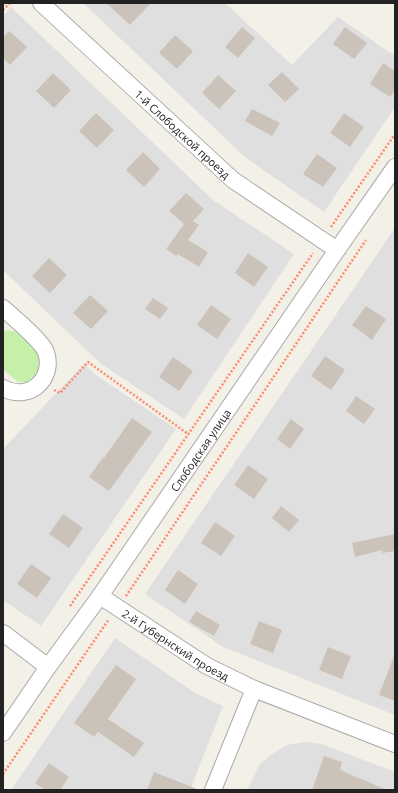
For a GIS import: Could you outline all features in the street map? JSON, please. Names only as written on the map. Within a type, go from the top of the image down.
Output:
[{"type":"street","name":"1-й Слободской проезд","points":[[41,3],[233,180],[336,250]]},
{"type":"street","name":"Слободская улица","points":[[3,733],[48,667],[100,596],[336,250],[394,172]]},
{"type":"street","points":[[3,388],[9,391],[21,393],[32,390],[41,383],[46,373],[48,362],[45,351],[38,342],[5,313]]},
{"type":"street","name":"2-й Губернский проезд","points":[[100,596],[207,666],[254,689],[395,744]]},
{"type":"street","points":[[3,633],[48,667]]},
{"type":"street","points":[[213,790],[254,689]]},
{"type":"path","points":[[3,10],[10,3]]},
{"type":"path","points":[[67,611],[395,134]]},
{"type":"path","points":[[3,774],[369,236]]},
{"type":"path","points":[[41,383],[60,393],[88,362],[188,434]]},
{"type":"shaded area","points":[[83,3],[225,3],[292,65],[338,17],[395,56],[395,107],[324,212],[246,158]]},
{"type":"shaded area","points":[[11,7],[213,200],[294,254],[184,419],[101,364],[3,270],[3,16]]},
{"type":"shaded area","points":[[395,228],[395,715],[223,647],[145,594]]},
{"type":"shaded area","points":[[84,364],[96,375],[176,429],[41,626],[3,600],[3,449]]},
{"type":"shaded area","points":[[115,638],[195,693],[223,706],[190,790],[11,790]]},
{"type":"shaded area","points":[[304,742],[322,744],[395,772],[395,790],[247,790],[259,765],[272,754],[287,745]]},
{"type":"green space","points":[[6,330],[17,332],[38,351],[43,360],[38,378],[28,382],[18,382],[3,369],[3,332]]},
{"type":"building","points":[[106,3],[151,3],[130,25]]},
{"type":"building","points":[[242,27],[255,38],[238,58],[225,47]]},
{"type":"building","points":[[345,27],[367,43],[354,59],[333,44]]},
{"type":"building","points":[[9,31],[27,47],[10,65],[3,58],[3,37]]},
{"type":"building","points":[[175,35],[193,51],[177,69],[159,53]]},
{"type":"building","points":[[383,63],[395,71],[395,90],[390,97],[370,84]]},
{"type":"building","points":[[282,72],[299,89],[285,102],[268,85]]},
{"type":"building","points":[[53,73],[71,90],[54,108],[36,91]]},
{"type":"building","points":[[218,75],[236,91],[219,109],[202,93]]},
{"type":"building","points":[[252,109],[280,123],[272,136],[245,121]]},
{"type":"building","points":[[96,113],[114,130],[97,148],[79,131]]},
{"type":"building","points":[[344,113],[364,127],[350,147],[330,133]]},
{"type":"building","points":[[143,152],[160,169],[144,187],[126,170]]},
{"type":"building","points":[[317,154],[337,168],[323,187],[303,174]]},
{"type":"building","points":[[186,193],[204,209],[193,221],[199,225],[188,240],[208,252],[199,267],[178,254],[176,256],[166,249],[184,224],[169,211]]},
{"type":"building","points":[[248,253],[268,267],[254,287],[235,273]]},
{"type":"building","points":[[49,258],[67,275],[50,293],[32,276]]},
{"type":"building","points":[[90,295],[108,311],[91,329],[73,313]]},
{"type":"building","points":[[153,298],[168,308],[160,319],[145,309]]},
{"type":"building","points":[[211,305],[231,319],[217,339],[197,325]]},
{"type":"building","points":[[366,306],[386,319],[372,340],[352,325]]},
{"type":"building","points":[[325,356],[345,370],[331,390],[311,376]]},
{"type":"building","points":[[173,357],[193,371],[179,391],[159,377]]},
{"type":"building","points":[[356,396],[375,409],[364,424],[346,411]]},
{"type":"building","points":[[132,418],[152,432],[109,491],[89,477]]},
{"type":"building","points":[[291,419],[304,429],[290,449],[277,439]]},
{"type":"building","points":[[248,465],[268,479],[254,499],[234,485]]},
{"type":"building","points":[[281,506],[299,520],[289,532],[272,518]]},
{"type":"building","points":[[63,514],[83,528],[69,548],[49,534]]},
{"type":"building","points":[[215,522],[235,536],[221,556],[201,543]]},
{"type":"building","points":[[395,534],[395,551],[382,553],[382,550],[355,557],[352,543]]},
{"type":"building","points":[[31,564],[51,578],[37,598],[17,584]]},
{"type":"building","points":[[178,570],[198,584],[185,604],[165,590]]},
{"type":"building","points":[[196,611],[220,625],[214,636],[189,622]]},
{"type":"building","points":[[259,621],[282,630],[273,653],[250,644]]},
{"type":"building","points":[[328,647],[351,656],[342,679],[319,670]]},
{"type":"building","points":[[395,656],[395,701],[379,695]]},
{"type":"building","points":[[116,665],[136,679],[108,719],[144,743],[134,757],[98,732],[94,737],[74,723]]},
{"type":"building","points":[[324,756],[342,762],[340,770],[387,790],[312,790]]},
{"type":"building","points":[[49,763],[69,777],[60,790],[45,790],[35,783]]},
{"type":"building","points":[[154,772],[197,789],[197,790],[147,790]]}]
